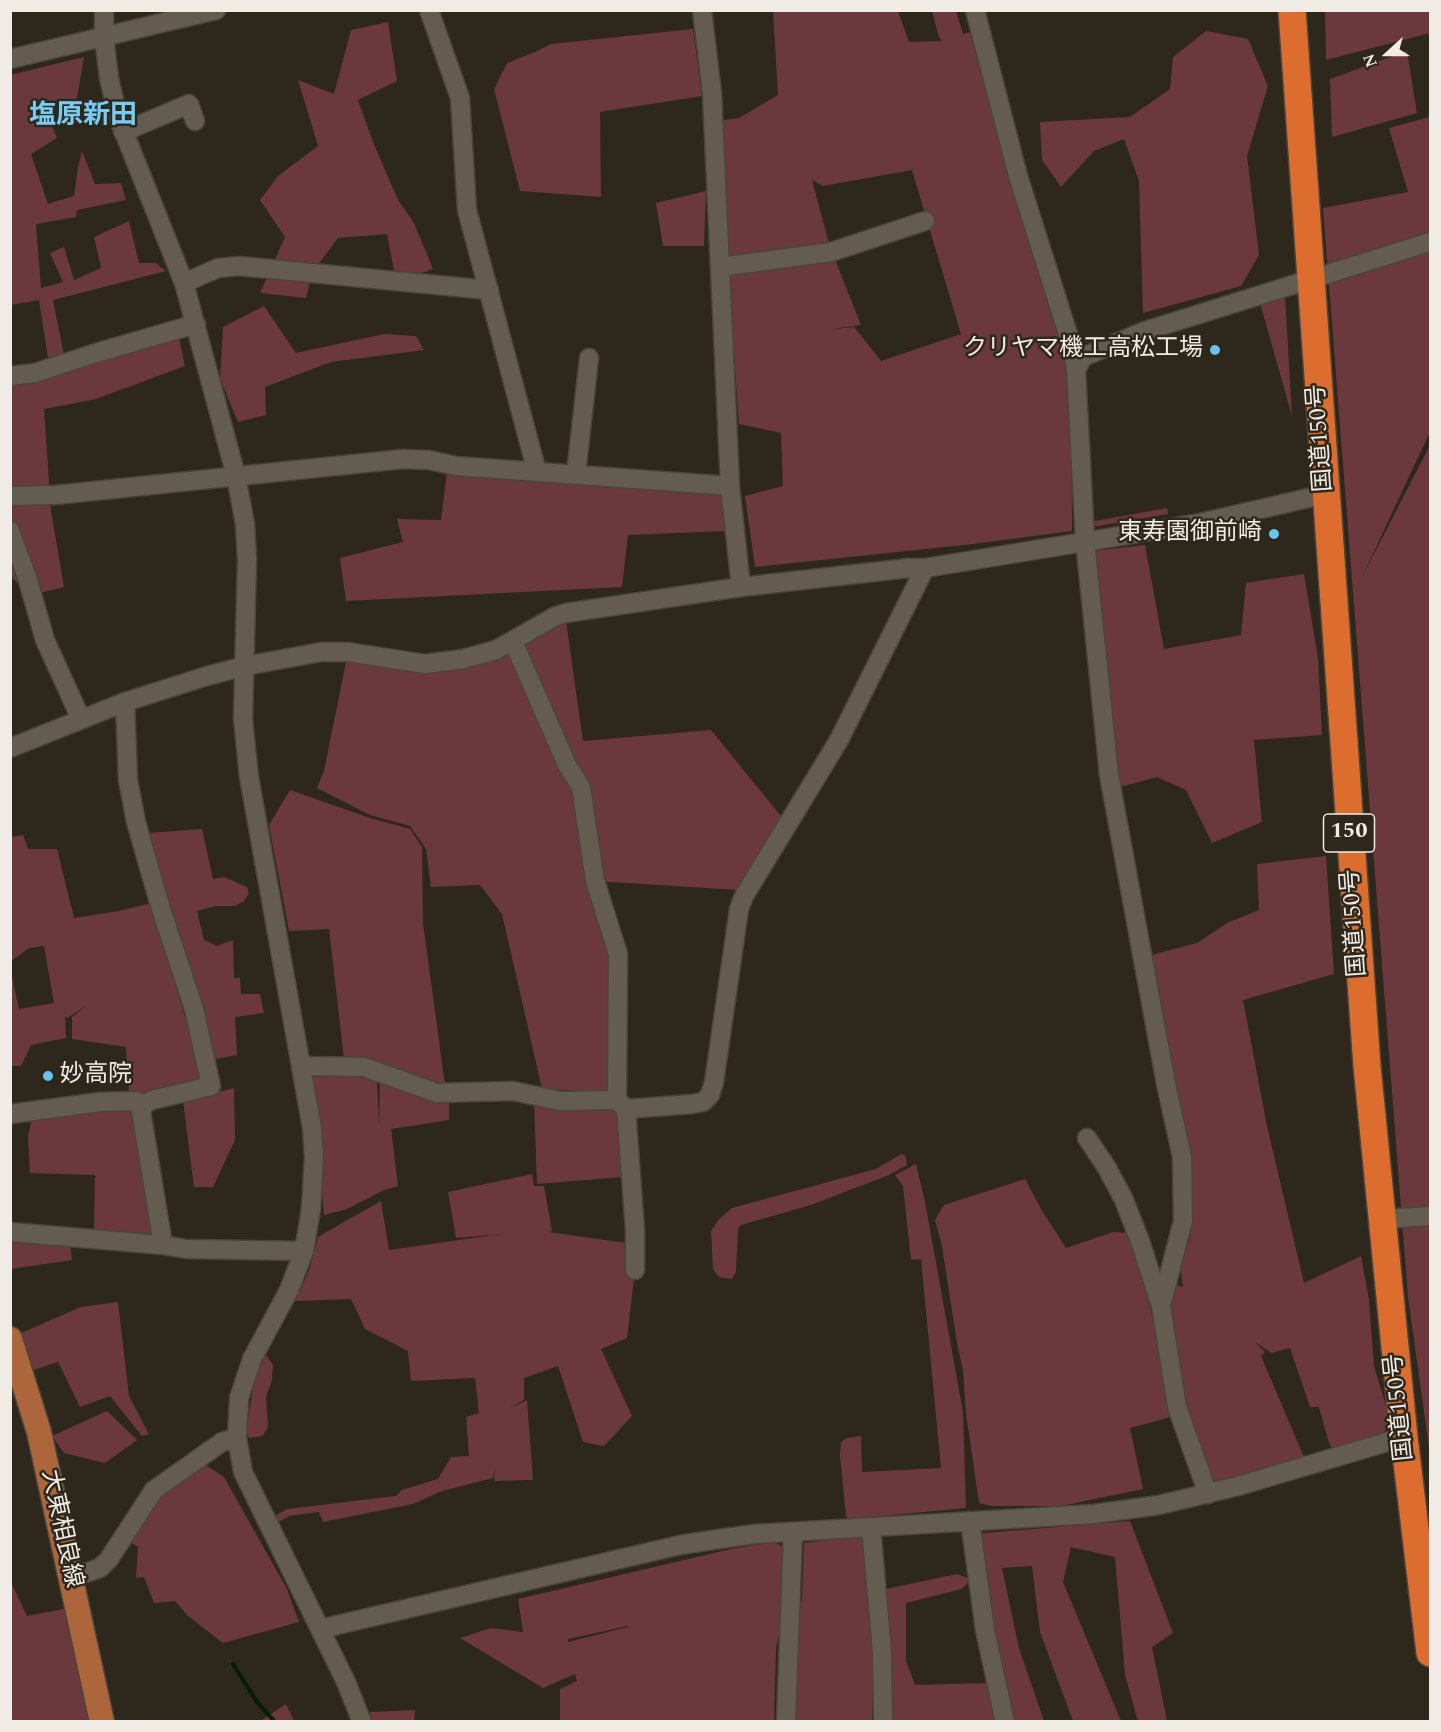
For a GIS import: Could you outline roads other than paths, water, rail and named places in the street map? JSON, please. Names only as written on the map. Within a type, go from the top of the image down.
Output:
[{"type":"highway","name":"国道150号","points":[[1292,10],[1366,1066],[1404,1437],[1431,1653]]},
{"type":"main road","name":"大東相良線","points":[[10,1339],[16,1375],[39,1432],[102,1722]]},
{"type":"street","points":[[104,10],[104,37],[109,78],[118,117],[184,283],[236,476],[245,524],[247,560],[243,719],[249,777],[312,1128],[314,1156],[304,1251],[289,1290],[252,1359],[239,1398],[237,1438],[243,1472],[346,1682],[362,1722]]},
{"type":"street","points":[[10,59],[216,10]]},
{"type":"street","points":[[429,10],[460,98],[467,210],[537,472]]},
{"type":"street","points":[[702,10],[712,93],[730,486],[741,587]]},
{"type":"street","points":[[975,10],[1018,177],[1073,350],[1076,370],[1085,541],[1109,775],[1166,1084],[1182,1157],[1183,1221],[1166,1279],[1161,1306]]},
{"type":"street","points":[[123,132],[189,104],[195,122]]},
{"type":"street","points":[[720,267],[831,252],[925,221]]},
{"type":"street","points":[[1076,370],[1083,357],[1144,331],[1431,242]]},
{"type":"street","points":[[184,283],[218,268],[239,266],[489,290]]},
{"type":"street","points":[[10,376],[35,373],[196,324]]},
{"type":"street","points":[[576,474],[589,358]]},
{"type":"street","points":[[10,496],[55,495],[403,459],[537,472],[730,486]]},
{"type":"street","points":[[10,748],[125,702],[207,676],[321,651],[348,652],[432,663],[463,659],[496,650],[556,616],[566,613],[741,587],[925,568],[1200,523],[1326,494]]},
{"type":"street","points":[[10,531],[27,578],[45,640],[81,719]]},
{"type":"street","points":[[301,1066],[364,1067],[437,1093],[513,1091],[560,1101],[622,1105],[703,1102],[710,1095],[714,1082],[739,909],[744,896],[839,740],[925,568]]},
{"type":"street","points":[[513,641],[567,765],[581,787],[595,881],[618,954],[622,1105],[635,1230],[635,1270]]},
{"type":"street","points":[[125,702],[128,780],[136,822],[161,909],[194,1009],[211,1086],[152,1100],[145,1104],[141,1111],[163,1245]]},
{"type":"street","points":[[10,1114],[100,1102],[134,1101],[145,1104]]},
{"type":"street","points":[[1087,1138],[1107,1168],[1124,1200],[1140,1241],[1161,1306],[1177,1407],[1208,1494]]},
{"type":"street","points":[[1382,1219],[1431,1216]]},
{"type":"street","points":[[10,1232],[186,1249],[304,1251]]},
{"type":"street","points":[[320,1629],[680,1545],[755,1534],[1094,1514],[1167,1503],[1208,1494],[1404,1437]]},
{"type":"street","points":[[71,1578],[100,1568],[109,1559],[154,1490],[222,1443],[237,1438]]},
{"type":"street","points":[[970,1521],[985,1630],[1005,1722]]},
{"type":"street","points":[[871,1527],[882,1652],[883,1722]]},
{"type":"street","points":[[786,1722],[794,1532]]},
{"type":"waterway","points":[[233,1664],[257,1702],[275,1722]]},
{"type":"place","name":"クリヤマ機工高松工場","points":[[1215,350]]},
{"type":"place","name":"東寿園御前崎","points":[[1274,534]]},
{"type":"place","name":"妙高院","points":[[48,1076]]},
{"type":"district","name":"塩原新田","points":[[83,118]]}]
